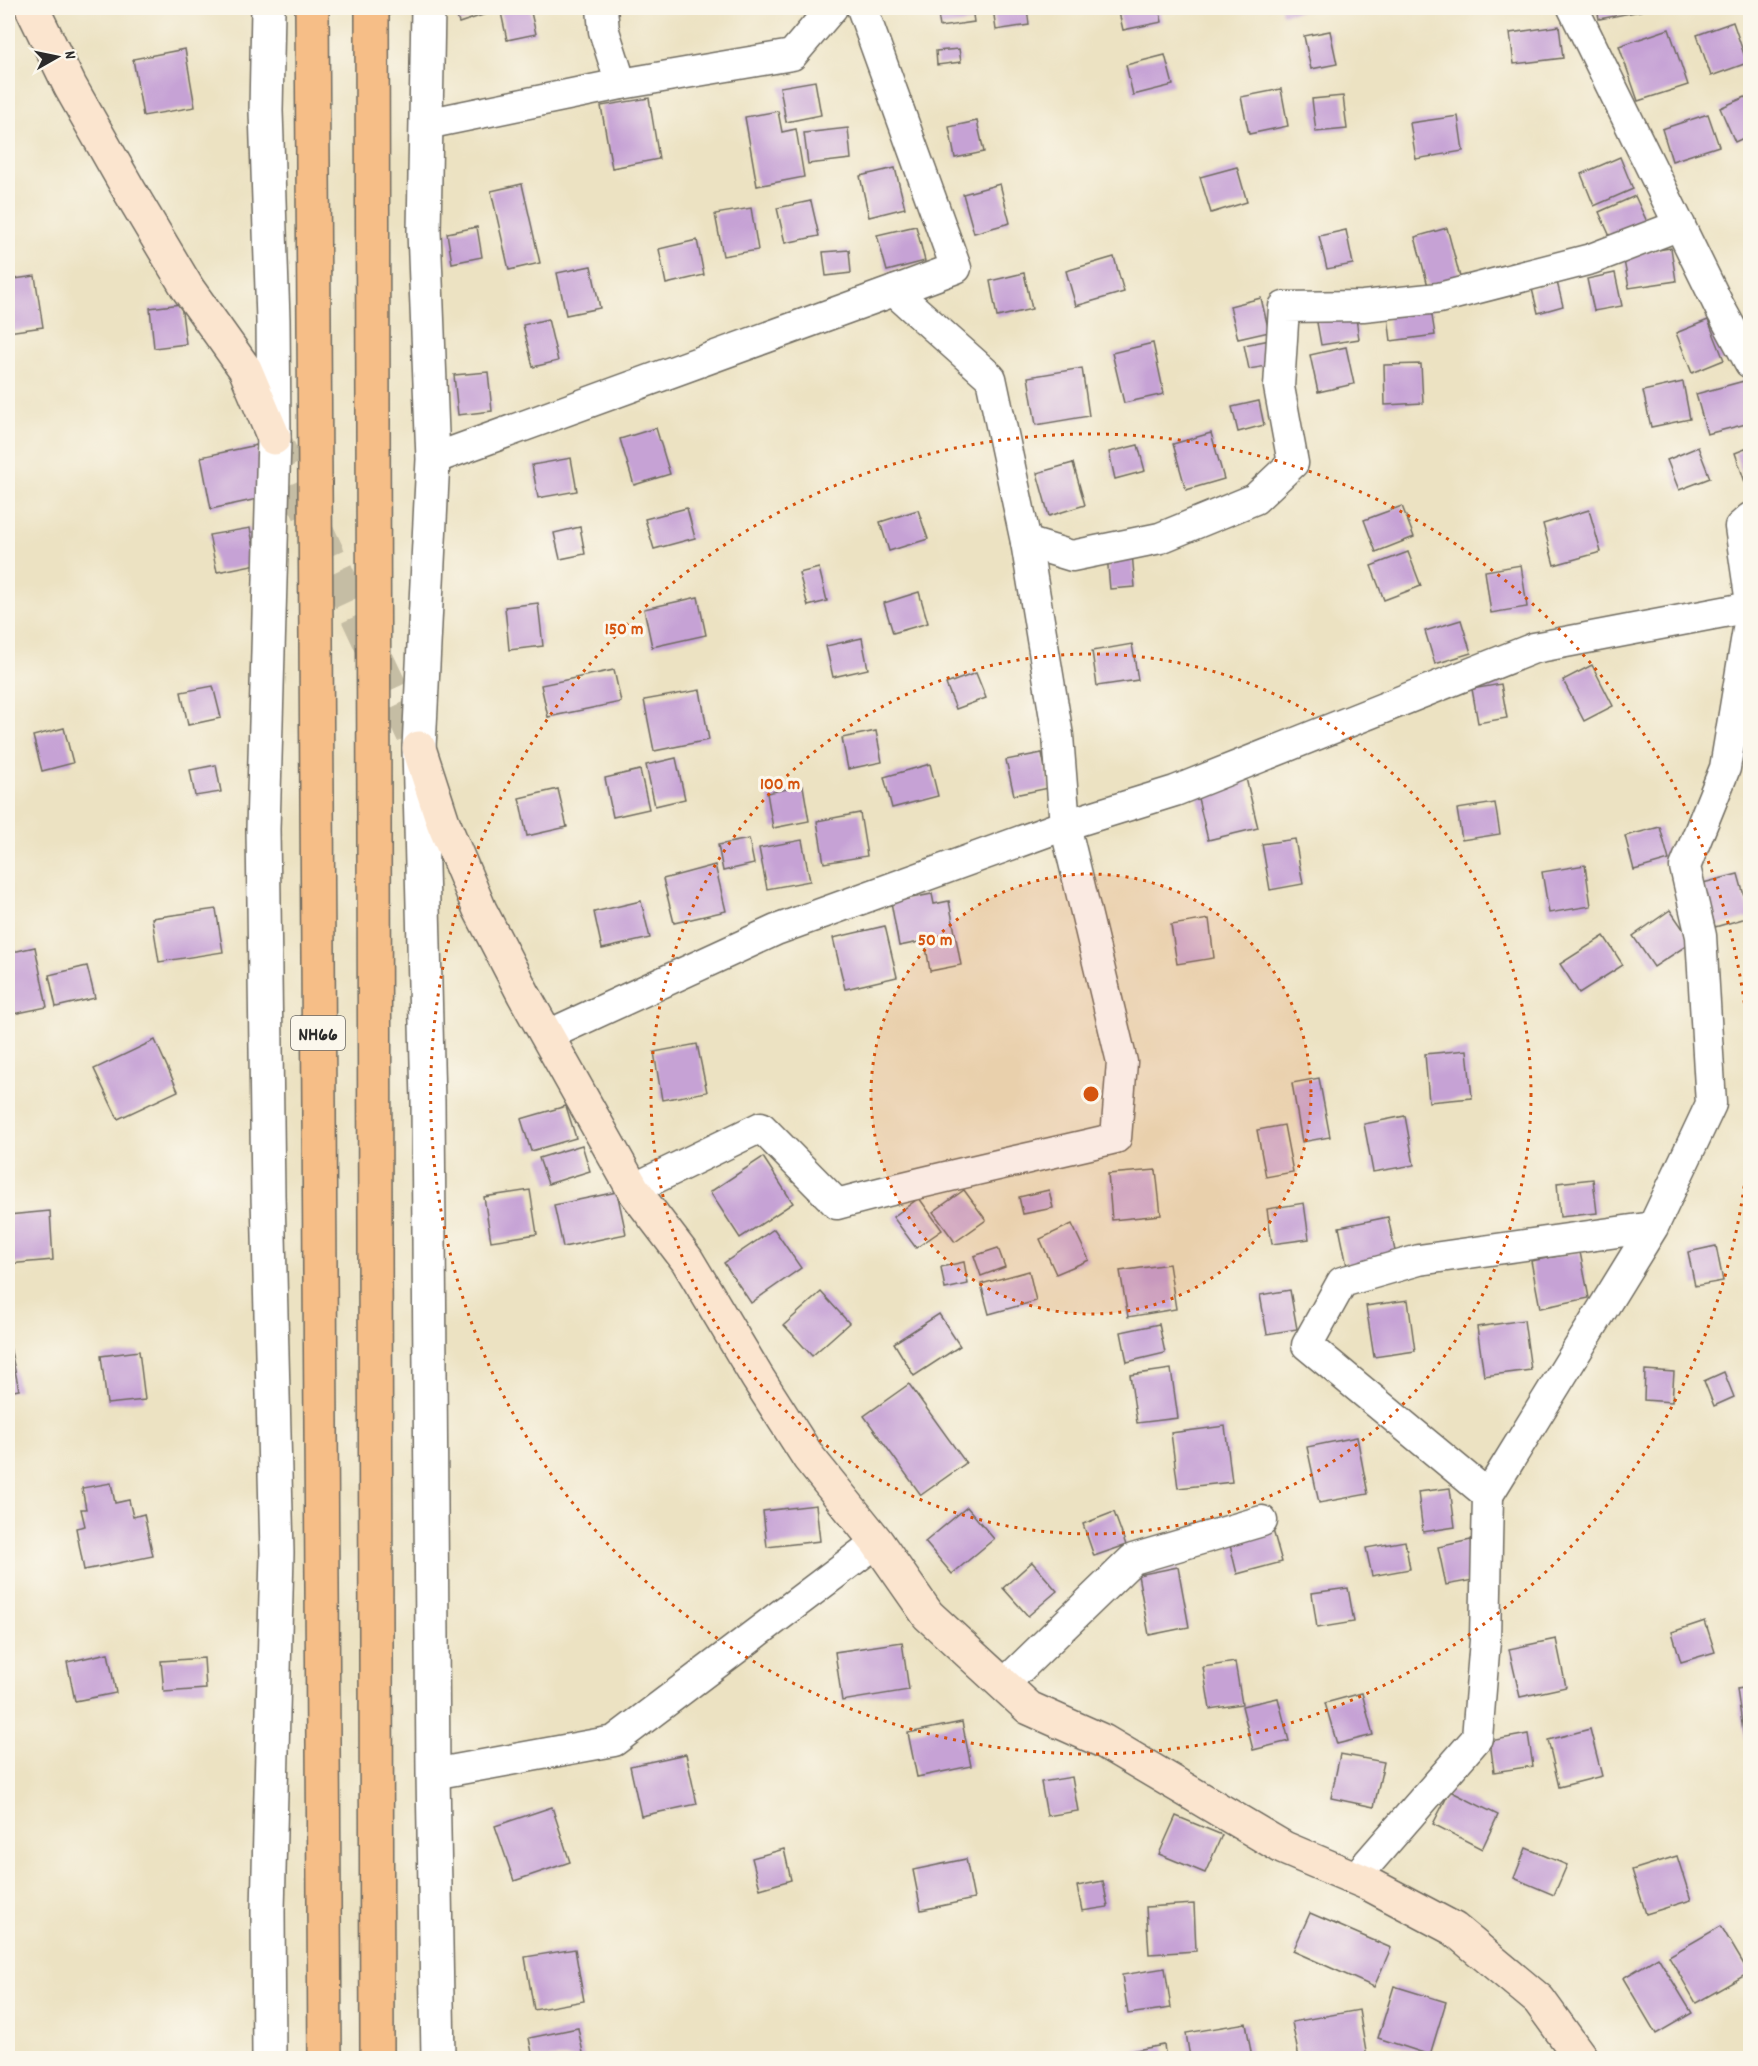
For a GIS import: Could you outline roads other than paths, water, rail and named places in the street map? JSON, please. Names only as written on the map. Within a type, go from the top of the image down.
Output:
[{"type":"highway","name":"NH66","points":[[312,8],[325,2058]]},
{"type":"highway","name":"NH66","points":[[372,8],[377,2058]]},
{"type":"main road","points":[[32,8],[70,87],[129,190],[188,289],[245,369],[274,438]]},
{"type":"main road","points":[[419,748],[443,822],[480,910],[546,1036],[633,1189],[687,1260],[809,1458],[877,1542],[928,1615],[1029,1708],[1103,1741],[1284,1848],[1354,1878],[1454,1929],[1539,2000],[1581,2058]]},
{"type":"street","points":[[268,8],[266,111],[273,320],[274,438],[263,829],[268,1195],[277,1553],[268,1911],[269,2058]]},
{"type":"street","points":[[428,8],[424,231],[433,459],[419,748],[428,1102],[433,1774],[438,2058]]},
{"type":"street","points":[[602,8],[604,31],[621,84]]},
{"type":"street","points":[[426,124],[621,84],[792,55],[832,8]]},
{"type":"street","points":[[433,459],[956,268],[862,8]]},
{"type":"street","points":[[1573,8],[1720,308],[1750,363]]},
{"type":"street","points":[[1026,542],[1072,556],[1160,538],[1255,499],[1293,463],[1279,387],[1284,307],[1363,306],[1438,298],[1591,260],[1680,225]]},
{"type":"street","points":[[633,1189],[761,1127],[837,1204],[920,1181],[1025,1160],[1116,1138],[1122,1062],[1065,825],[1058,736],[1026,542],[991,378],[894,291]]},
{"type":"street","points":[[1750,519],[1740,527],[1750,596]]},
{"type":"street","points":[[546,1036],[776,930],[1065,825],[1175,791],[1534,648],[1750,607]]},
{"type":"street","points":[[1354,1878],[1477,1738],[1485,1640],[1488,1495],[1653,1227],[1711,1104],[1701,936],[1685,867],[1725,768],[1750,617]]},
{"type":"street","points":[[1488,1495],[1307,1345],[1342,1281],[1419,1260],[1653,1227]]},
{"type":"street","points":[[1003,1684],[1132,1559],[1262,1521]]},
{"type":"street","points":[[433,1774],[614,1741],[877,1542]]},
{"type":"tunnel","points":[[274,438],[419,748]]}]
